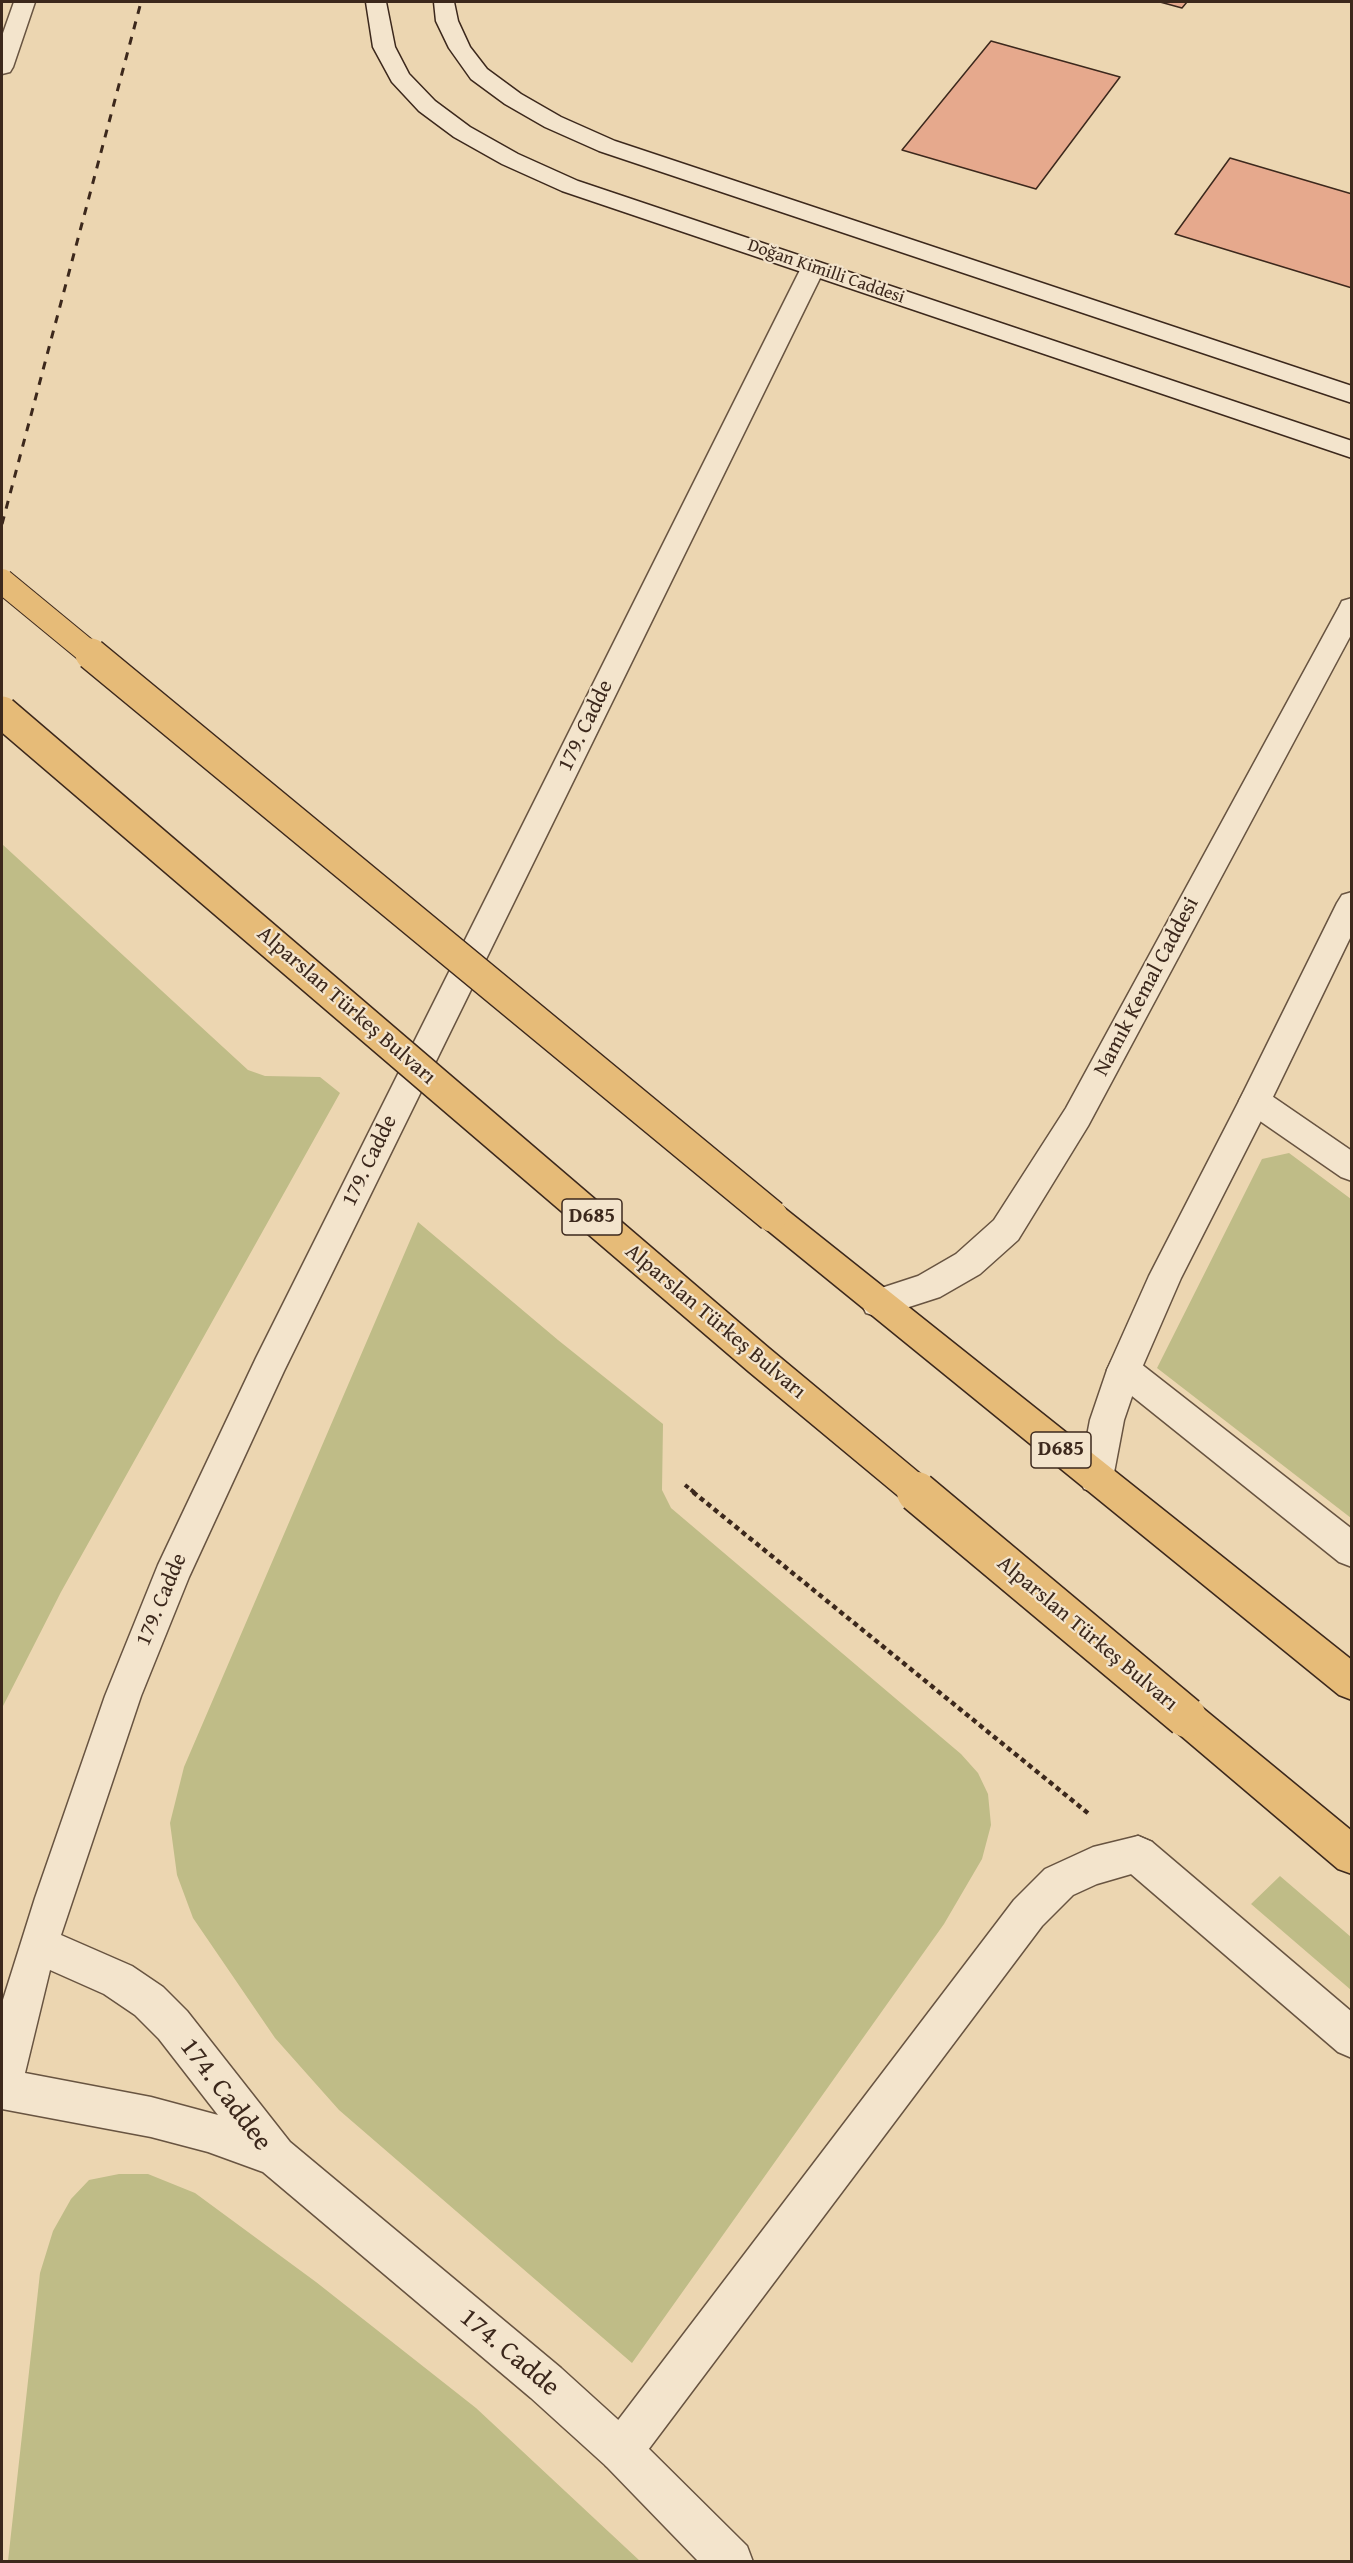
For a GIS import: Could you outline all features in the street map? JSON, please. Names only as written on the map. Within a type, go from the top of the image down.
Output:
[{"type":"highway","name":"D685","points":[[2,581],[878,1303],[1352,1683]]},
{"type":"highway","name":"Alparslan Türkeş Bulvarı","points":[[2,712],[759,1360],[1352,1856]]},
{"type":"street","points":[[2,67],[24,2]]},
{"type":"street","name":"Doğan Kimilli Caddesi","points":[[376,2],[384,47],[400,77],[427,106],[462,132],[510,159],[570,186],[1352,450]]},
{"type":"street","points":[[444,2],[447,21],[460,48],[479,74],[513,99],[553,122],[585,136],[641,157],[1352,394]]},
{"type":"street","name":"179. Cadde","points":[[2,2087],[24,1991],[39,1945],[123,1696],[181,1555],[268,1368],[813,268]]},
{"type":"street","name":"Namık Kemal Caddesi","points":[[878,1303],[928,1287],[968,1264],[1006,1230],[1077,1117],[1352,607]]},
{"type":"street","points":[[1096,1478],[1107,1420],[1124,1370],[1165,1276],[1255,1101],[1352,903]]},
{"type":"street","points":[[1255,1101],[1352,1168]]},
{"type":"street","points":[[1124,1370],[1352,1551]]},
{"type":"street","points":[[621,2451],[1028,1913],[1059,1882],[1093,1866],[1138,1855],[1352,2038]]},
{"type":"street","name":"174. Caddee","points":[[39,1945],[118,1980],[149,2001],[172,2025],[276,2156]]},
{"type":"street","name":"174. Caddee","points":[[2,2087],[151,2117],[208,2132],[276,2156]]},
{"type":"street","name":"174. Cadde","points":[[276,2156],[546,2383],[621,2451],[731,2562]]},
{"type":"path","points":[[685,1485],[1138,1855]]},
{"type":"shaded area","points":[[2,844],[248,1070],[265,1076],[320,1077],[340,1093],[61,1592],[2,1708]]},
{"type":"shaded area","points":[[1289,1153],[1351,1199],[1351,1518],[1157,1368],[1262,1159]]},
{"type":"shaded area","points":[[418,1222],[558,1340],[663,1424],[662,1490],[671,1508],[961,1754],[978,1773],[988,1794],[991,1825],[982,1859],[944,1924],[632,2363],[339,2110],[275,2038],[193,1918],[177,1875],[170,1823],[184,1767]]},
{"type":"shaded area","points":[[1280,1876],[1351,1937],[1351,1990],[1251,1904]]},
{"type":"shaded area","points":[[119,2174],[148,2174],[195,2193],[316,2282],[476,2408],[640,2561],[8,2561],[40,2273],[53,2231],[71,2199],[89,2180]]},
{"type":"building","points":[[1160,2],[1187,2],[1182,8]]},
{"type":"building","points":[[991,41],[1120,77],[1036,189],[902,150]]},
{"type":"building","points":[[1230,158],[1352,194],[1352,288],[1175,234]]},
{"type":"railway","points":[[2,524],[141,2]]}]
